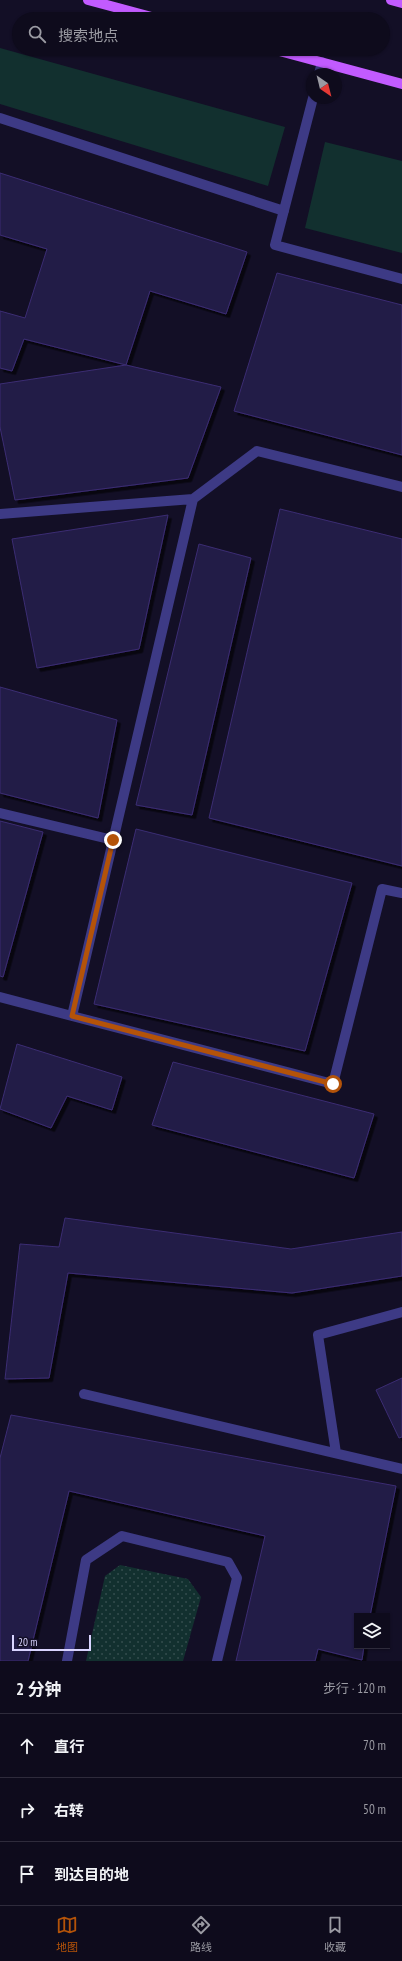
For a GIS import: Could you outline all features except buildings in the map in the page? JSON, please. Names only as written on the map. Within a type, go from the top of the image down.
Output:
[{"type":"main road","points":[[88,0],[133,12]]},
{"type":"main road","points":[[391,0],[402,3]]},
{"type":"main road","points":[[299,56],[402,84]]},
{"type":"street","points":[[320,68],[322,62]]},
{"type":"street","points":[[311,104],[275,245],[402,278]]},
{"type":"street","points":[[0,118],[284,211]]},
{"type":"street","points":[[0,514],[193,499],[257,451],[402,487]]},
{"type":"street","points":[[72,1016],[193,499]]},
{"type":"street","points":[[0,813],[113,840]]},
{"type":"street","points":[[0,997],[333,1084],[382,889],[402,893]]},
{"type":"street","points":[[336,1453],[318,1335],[402,1312]]},
{"type":"street","points":[[84,1394],[402,1469]]},
{"type":"street","points":[[66,1661],[86,1560],[122,1536],[228,1562],[237,1578],[217,1661]]},
{"type":"green space","points":[[0,48],[12,51],[12,56],[29,56],[285,127],[268,186],[0,104]]},
{"type":"green space","points":[[325,142],[402,161],[402,253],[305,228]]},
{"type":"green space","points":[[120,1565],[188,1579],[201,1597],[183,1661],[86,1661],[105,1576]]},
{"type":"route","points":[[113,840],[72,1016],[333,1084]]}]
